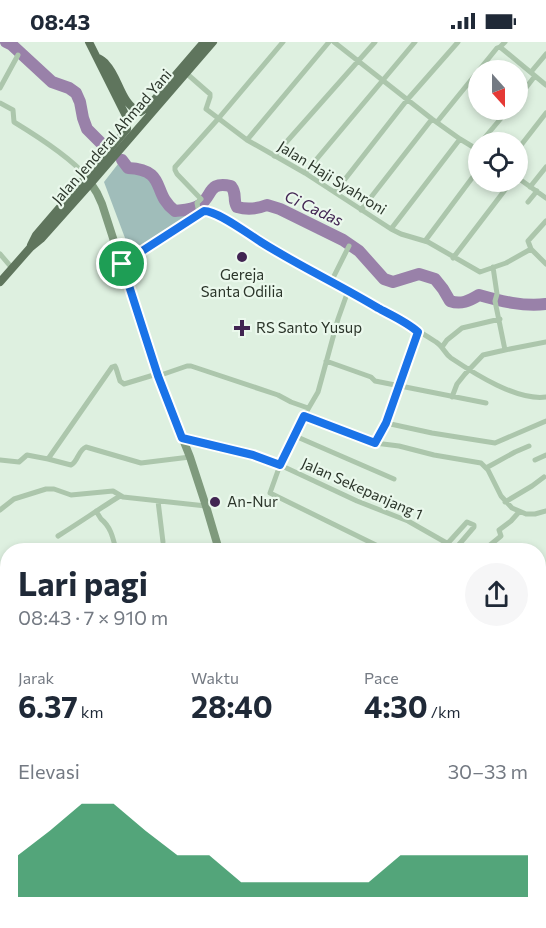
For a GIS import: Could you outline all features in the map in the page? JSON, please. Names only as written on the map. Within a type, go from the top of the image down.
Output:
[{"type":"main road","points":[[89,42],[98,57]]},
{"type":"main road","name":"Jalan Jenderal Ahmad Yani","points":[[98,57],[106,63],[129,103],[135,110],[143,111],[204,42]]},
{"type":"main road","name":"Jalan Jenderal Ahmad Yani","points":[[0,282],[30,248],[36,235],[89,180],[213,42]]},
{"type":"main road","name":"Jalan Jenderal Ahmad Yani","points":[[89,180],[125,134],[128,126],[127,118],[103,73],[98,57]]},
{"type":"main road","points":[[89,180],[100,199],[158,375],[207,506],[217,543]]},
{"type":"street","points":[[122,264],[198,208],[201,199],[177,174],[175,167],[283,42]]},
{"type":"street","points":[[246,140],[329,42]]},
{"type":"street","points":[[334,42],[435,121],[468,142]]},
{"type":"street","points":[[274,156],[375,42]]},
{"type":"street","points":[[305,173],[415,42]]},
{"type":"street","points":[[335,192],[407,100],[458,42]]},
{"type":"street","points":[[489,42],[500,46],[546,85]]},
{"type":"street","points":[[361,210],[500,46]]},
{"type":"street","points":[[528,82],[546,54]]},
{"type":"street","points":[[0,88],[18,55]]},
{"type":"street","points":[[186,73],[210,94],[206,109],[218,119]]},
{"type":"street","points":[[0,103],[13,110],[14,122],[36,135],[81,170],[89,180]]},
{"type":"street","points":[[528,136],[546,113]]},
{"type":"street","name":"Jalan Haji Syahroni","points":[[218,119],[246,140],[305,173],[391,229],[425,241],[480,272],[493,267]]},
{"type":"street","points":[[491,132],[500,120]]},
{"type":"street","points":[[391,229],[460,139]]},
{"type":"street","points":[[546,167],[530,187],[546,198]]},
{"type":"street","points":[[425,241],[468,183]]},
{"type":"street","points":[[528,202],[537,191]]},
{"type":"street","points":[[453,258],[503,192]]},
{"type":"street","points":[[198,208],[219,216],[260,242],[437,342],[445,354],[510,391],[532,398],[546,397]]},
{"type":"street","points":[[546,221],[528,241],[531,249],[546,264]]},
{"type":"street","points":[[331,282],[349,246]]},
{"type":"street","points":[[505,350],[493,267],[507,263],[531,249]]},
{"type":"street","points":[[0,254],[12,268]]},
{"type":"street","points":[[348,291],[318,392],[280,465],[270,491],[271,494],[372,543]]},
{"type":"street","points":[[442,347],[458,330],[500,319]]},
{"type":"street","points":[[375,443],[386,423],[418,332]]},
{"type":"street","points":[[452,397],[457,384],[483,355],[546,342]]},
{"type":"street","points":[[326,361],[371,377],[375,381],[486,403]]},
{"type":"street","points":[[48,459],[112,367],[115,366],[120,381],[124,384],[191,366],[278,395],[308,408]]},
{"type":"street","points":[[304,416],[375,443],[481,463],[505,502],[512,508],[526,514],[546,511]]},
{"type":"street","points":[[386,423],[495,443],[546,421]]},
{"type":"street","points":[[295,436],[394,479]]},
{"type":"street","name":"Jalan Sekepanjang 1","points":[[182,438],[253,455],[280,465],[357,501],[408,521],[448,543]]},
{"type":"street","points":[[486,468],[529,446]]},
{"type":"street","points":[[0,460],[19,462],[27,455],[71,465],[86,447],[141,463],[189,457]]},
{"type":"street","points":[[535,460],[546,455]]},
{"type":"street","points":[[505,502],[544,477]]},
{"type":"street","points":[[0,510],[14,500],[46,489],[54,489],[71,495],[113,491],[120,496],[207,506]]},
{"type":"street","points":[[58,536],[120,496]]},
{"type":"street","points":[[158,501],[163,543]]},
{"type":"street","points":[[96,511],[110,528],[114,543]]},
{"type":"street","points":[[492,543],[501,536],[499,530],[519,512]]},
{"type":"street","points":[[448,543],[467,522],[470,522],[474,527],[462,543]]},
{"type":"shaded area","points":[[118,164],[128,174],[140,172],[161,180],[158,190],[168,206],[176,210],[195,209],[195,214],[187,222],[131,254],[104,182]]},
{"type":"waterway","name":"Ci Cadas","points":[[6,42],[52,82],[76,93],[87,129],[103,145]]},
{"type":"waterway","name":"Ci Cadas","points":[[122,160],[128,168],[149,173],[163,197],[175,211],[197,207],[218,185],[231,186],[237,207],[252,209],[267,205],[280,209],[343,240],[359,251],[384,279],[393,282],[419,274],[435,279],[450,301],[458,303],[479,295],[521,304],[546,304]]},
{"type":"place","name":"Gereja Santa Odilia","points":[[242,257]]},
{"type":"place","name":"RS Santo Yusup","points":[[242,328]]},
{"type":"place","name":"An-Nur","points":[[215,502]]},
{"type":"route","points":[[208,211],[417,330],[386,423],[375,443],[304,416],[280,465],[253,455],[182,438],[158,376],[122,264],[199,213],[208,211]]}]
